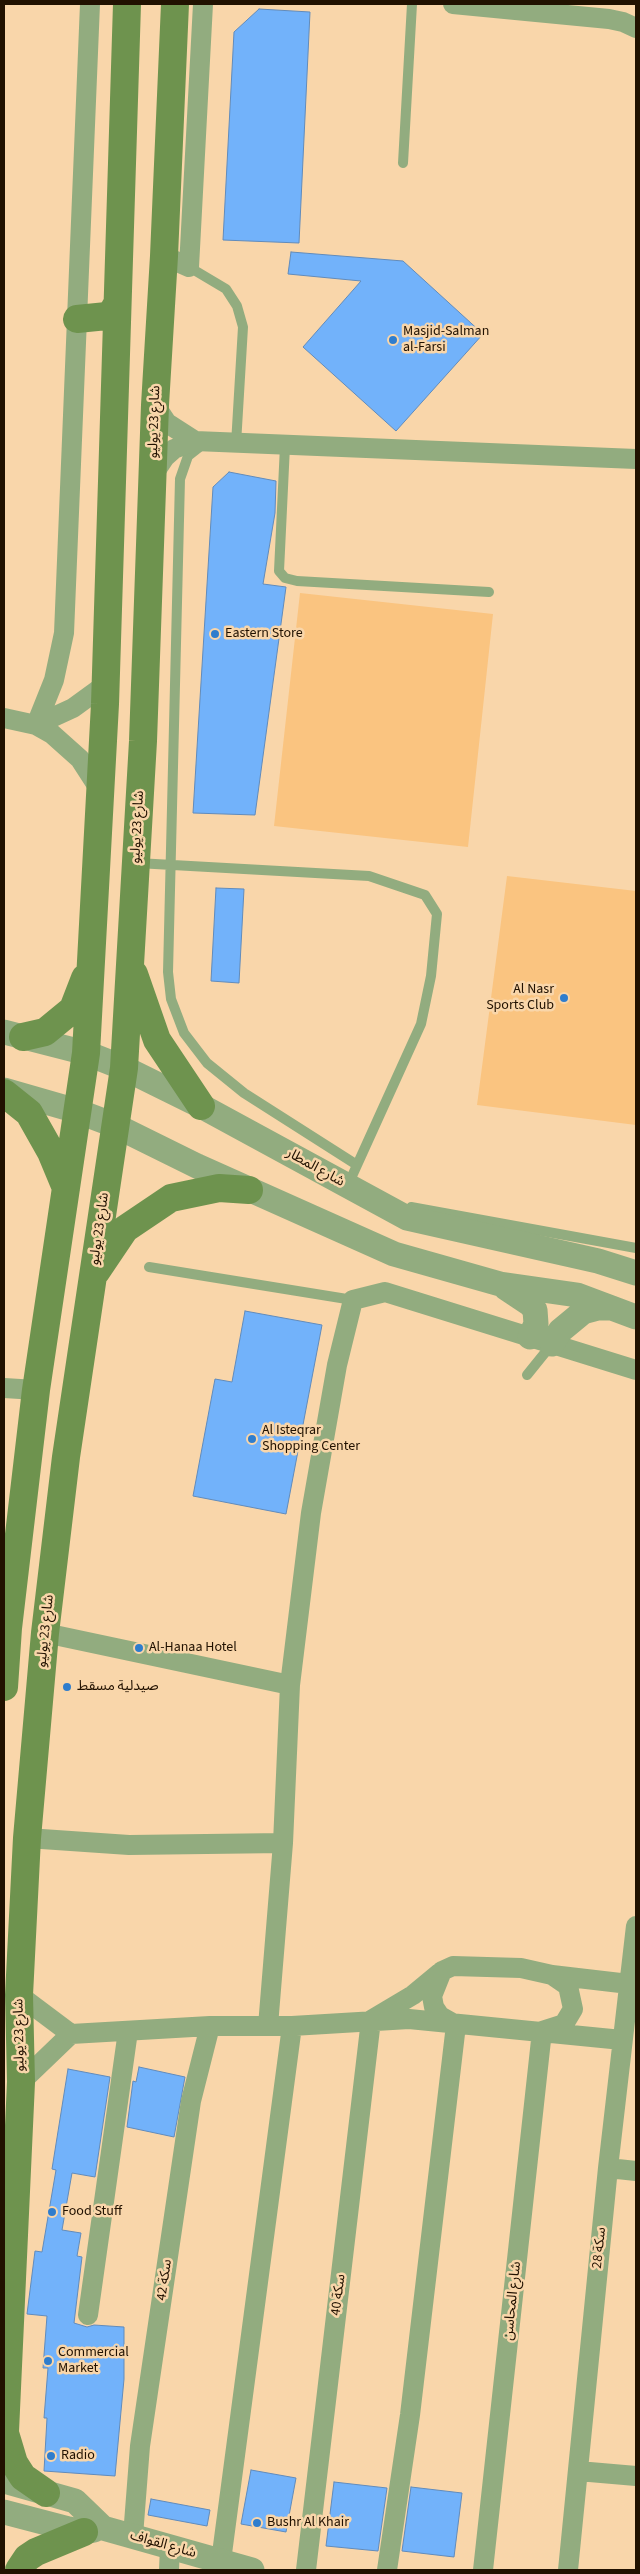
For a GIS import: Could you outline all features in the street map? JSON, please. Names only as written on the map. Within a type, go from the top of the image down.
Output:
[{"type":"main road","points":[[4,1687],[10,1578],[86,1054],[93,958],[106,684],[127,4]]},
{"type":"main road","name":"شارع 23 يوليو","points":[[4,2453],[21,2082],[19,1995],[27,1838],[45,1633],[66,1457],[124,1068],[136,863],[155,405],[164,256],[175,4]]},
{"type":"main road","points":[[77,319],[107,316],[117,304]]},
{"type":"main road","points":[[13,1035],[45,1032],[73,1009],[93,958]]},
{"type":"main road","points":[[130,962],[157,1040],[201,1106]]},
{"type":"main road","points":[[4,1091],[29,1113],[51,1152],[66,1188]]},
{"type":"main road","points":[[94,1275],[126,1229],[171,1198],[219,1188],[249,1190]]},
{"type":"main road","points":[[4,2430],[14,2464],[24,2477],[46,2493]]},
{"type":"main road","points":[[19,2570],[27,2558],[36,2552],[94,2530]]},
{"type":"street","points":[[36,725],[54,680],[64,633],[90,4]]},
{"type":"street","points":[[164,256],[189,268],[203,4]]},
{"type":"street","points":[[453,4],[609,19],[636,27]]},
{"type":"street","points":[[155,405],[168,423],[201,441]]},
{"type":"street","points":[[153,476],[158,465],[174,449],[201,441],[236,444],[636,459]]},
{"type":"street","points":[[36,725],[73,708],[106,684]]},
{"type":"street","points":[[4,718],[36,725],[52,734],[80,759],[100,790]]},
{"type":"street","name":"شارع المطار","points":[[13,1035],[86,1054],[124,1068],[201,1106],[352,1175],[376,1201],[407,1218],[598,1261],[636,1273]]},
{"type":"street","points":[[4,1091],[77,1111],[114,1125],[249,1190],[394,1254],[500,1284],[577,1295],[636,1317]]},
{"type":"street","points":[[500,1284],[530,1304],[535,1310],[536,1324],[541,1341]]},
{"type":"street","points":[[268,2026],[283,1843],[290,1685],[311,1513],[337,1365],[353,1300],[384,1292],[636,1370]]},
{"type":"street","points":[[541,1341],[560,1331],[570,1320],[583,1312],[613,1308]]},
{"type":"street","points":[[4,1388],[36,1390]]},
{"type":"street","points":[[45,1633],[290,1685]]},
{"type":"street","points":[[27,1838],[129,1845],[283,1843]]},
{"type":"street","name":"سكة 28","points":[[568,2570],[608,2168],[626,2053],[629,1984],[636,1926]]},
{"type":"street","points":[[371,2020],[413,1995],[442,1970],[453,1966],[521,1968],[552,1975],[629,1984]]},
{"type":"street","points":[[442,1970],[432,1996],[434,2008],[440,2016],[456,2025]]},
{"type":"street","points":[[542,2031],[564,2024],[573,2009],[568,1986],[552,1975]]},
{"type":"street","points":[[19,1995],[71,2034],[210,2026],[292,2026],[409,2019],[456,2025],[542,2031],[626,2053]]},
{"type":"street","name":"سكة 40","points":[[306,2570],[371,2020]]},
{"type":"street","points":[[387,2570],[411,2405],[456,2025]]},
{"type":"street","name":"سكة 42","points":[[133,2536],[140,2446],[191,2102],[210,2026]]},
{"type":"street","points":[[221,2561],[292,2026]]},
{"type":"street","points":[[88,2315],[128,2031]]},
{"type":"street","name":"شارع المحاسن","points":[[483,2570],[542,2031]]},
{"type":"street","points":[[21,2082],[71,2034]]},
{"type":"street","points":[[608,2168],[636,2171]]},
{"type":"street","points":[[578,2471],[636,2476]]},
{"type":"street","name":"شارع القواف","points":[[4,2481],[75,2501],[94,2530]]},
{"type":"street","name":"شارع القواف","points":[[4,2512],[133,2536],[170,2559],[221,2561],[249,2570]]},
{"type":"lane","points":[[403,163],[412,4]]},
{"type":"lane","points":[[189,268],[226,288],[237,306],[243,327],[236,444]]},
{"type":"lane","points":[[136,863],[170,865],[369,876],[425,895],[438,914],[431,976],[421,1024],[352,1175],[207,1063],[184,1034],[170,999],[168,972],[170,865],[180,479],[188,456],[201,441]]},
{"type":"lane","points":[[285,446],[279,571],[285,578],[297,581],[488,592]]},
{"type":"lane","points":[[376,1201],[636,1248]]},
{"type":"lane","points":[[149,1267],[353,1300]]},
{"type":"lane","points":[[527,1375],[541,1341]]},
{"type":"shaded area","points":[[300,593],[493,614],[468,847],[274,826]]},
{"type":"shaded area","name":"Al Nasr Sports Club","points":[[507,876],[636,891],[636,1125],[477,1105]]},
{"type":"building","points":[[259,9],[310,12],[299,243],[223,240],[234,32]]},
{"type":"building","name":"Masjid-Salman al-Farsi","points":[[291,252],[403,261],[483,334],[396,431],[303,347],[361,281],[288,274]]},
{"type":"building","points":[[229,472],[276,481],[275,513],[263,584],[286,587],[255,815],[193,813],[213,487]]},
{"type":"building","points":[[216,888],[244,889],[239,983],[211,981]]},
{"type":"building","name":"Al Isteqrar Shopping Center","points":[[245,1311],[322,1325],[286,1514],[193,1496],[215,1379],[232,1382]]},
{"type":"building","points":[[139,2067],[185,2077],[174,2137],[127,2127],[133,2081],[136,2082]]},
{"type":"building","points":[[68,2069],[110,2077],[95,2177],[72,2173],[62,2230],[81,2233],[77,2256],[82,2257],[74,2323],[87,2327],[94,2325],[124,2327],[124,2379],[115,2476],[44,2471],[47,2418],[44,2418],[48,2368],[43,2368],[47,2316],[27,2314],[35,2251],[42,2252],[56,2170],[52,2169]]},
{"type":"building","points":[[251,2470],[296,2478],[286,2532],[241,2524]]},
{"type":"building","points":[[334,2482],[387,2488],[378,2551],[326,2546]]},
{"type":"building","points":[[411,2487],[462,2493],[454,2557],[402,2551]]},
{"type":"building","points":[[151,2499],[210,2510],[207,2526],[148,2515]]},
{"type":"place","name":"Masjid-Salman al-Farsi","points":[[393,340]]},
{"type":"place","name":"Eastern Store","points":[[215,634]]},
{"type":"place","name":"Al Nasr Sports Club","points":[[564,998]]},
{"type":"place","name":"Al Isteqrar Shopping Center","points":[[252,1439]]},
{"type":"place","name":"Al-Hanaa Hotel","points":[[139,1648]]},
{"type":"place","name":"صيدلية مسقط","points":[[67,1687]]},
{"type":"place","name":"Food Stuff","points":[[52,2212]]},
{"type":"place","name":"Commercial Market","points":[[48,2361]]},
{"type":"place","name":"Radio","points":[[51,2456]]},
{"type":"place","name":"Bushr Al Khair","points":[[257,2523]]}]
